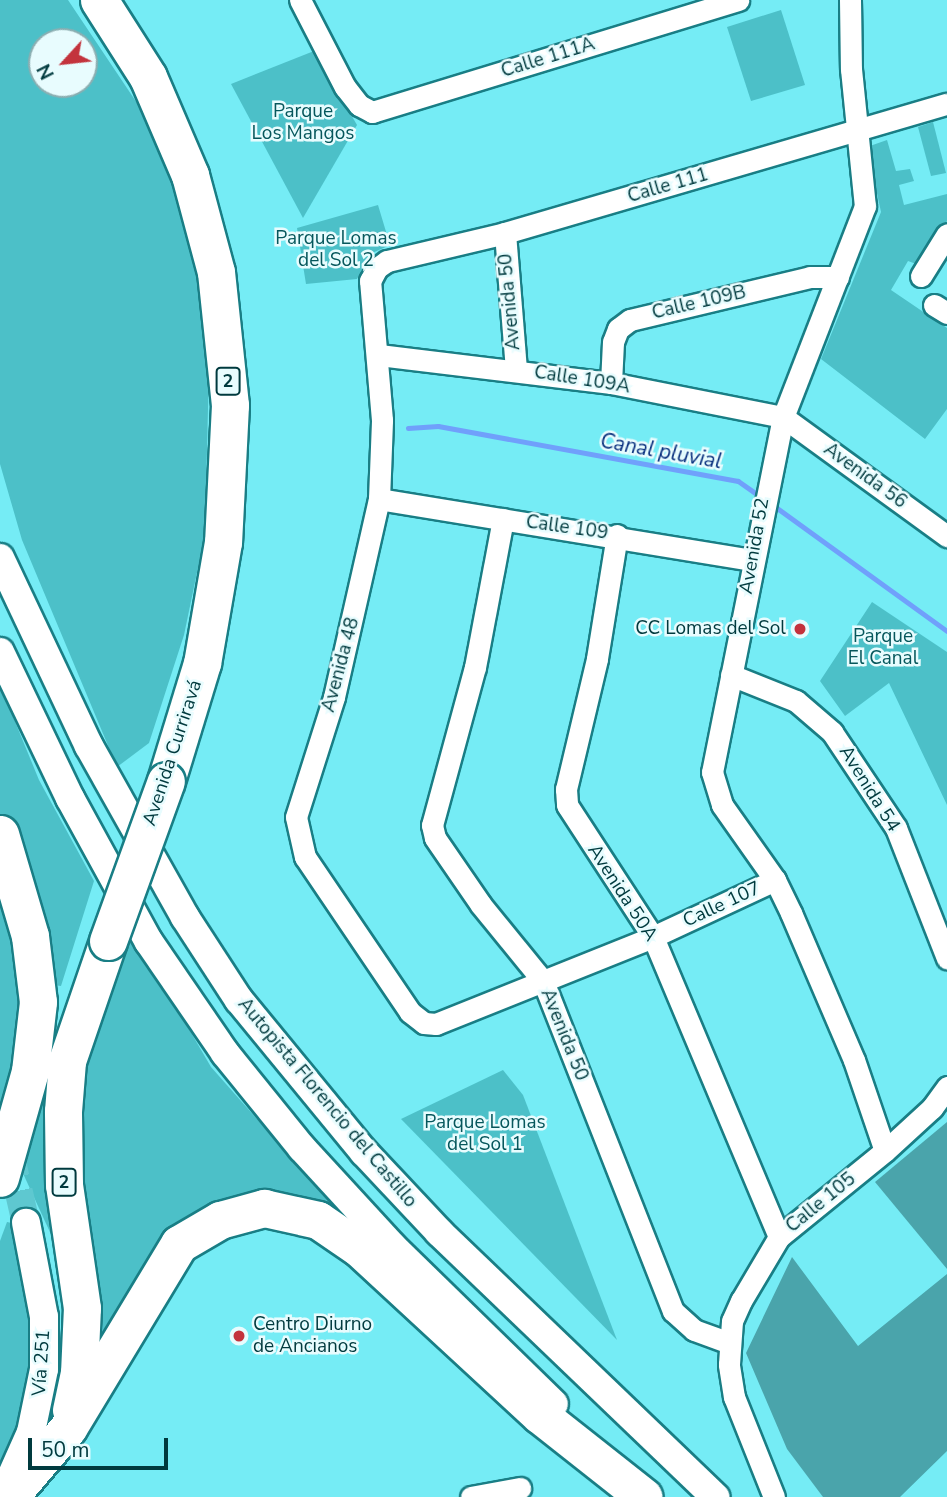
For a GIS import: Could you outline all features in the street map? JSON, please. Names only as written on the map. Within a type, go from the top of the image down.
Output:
[{"type":"highway","name":"Avenida Curriravá","points":[[9,1497],[68,1428],[79,1373],[82,1308],[64,1185],[63,1111],[67,1062],[166,781],[202,663],[219,569],[230,405],[216,272],[190,174],[148,77],[99,0]]},
{"type":"highway","points":[[0,834],[30,936],[38,1002],[30,1072],[0,1178]]},
{"type":"highway","points":[[68,1428],[179,1244],[220,1220],[264,1208],[318,1220],[359,1248],[540,1415],[644,1497]]},
{"type":"main road","name":"Autopista Florencio del Castillo","points":[[0,558],[89,746],[185,917],[239,1000],[364,1152],[439,1232],[715,1497]]},
{"type":"main road","points":[[0,652],[70,798],[149,942],[225,1054],[302,1148],[392,1246],[653,1497]]},
{"type":"main road","name":"Vía 251","points":[[0,1497],[32,1432],[44,1369],[44,1317],[26,1223]]},
{"type":"main road","points":[[26,1497],[68,1428]]},
{"type":"street","name":"Calle 111A","points":[[300,0],[345,87],[359,105],[372,112],[738,0]]},
{"type":"street","name":"Avenida 52","points":[[850,0],[865,206],[783,417],[758,525],[712,772],[714,789],[775,880],[854,1060],[884,1151]]},
{"type":"street","name":"Calle 111","points":[[387,261],[505,233],[947,104]]},
{"type":"street","name":"Avenida 50","points":[[505,233],[516,370]]},
{"type":"street","points":[[921,276],[947,234]]},
{"type":"street","name":"Avenida 48","points":[[387,261],[377,268],[370,281],[379,355],[379,499],[337,685],[296,817],[298,840],[305,857],[410,1012],[424,1023],[436,1024]]},
{"type":"street","name":"Calle 109B","points":[[611,383],[613,342],[618,329],[630,320],[810,277],[838,277]]},
{"type":"street","name":"Calle 109A","points":[[379,355],[611,383],[783,417]]},
{"type":"street","name":"Avenida 56","points":[[783,417],[947,536]]},
{"type":"street","name":"Calle 109","points":[[379,499],[753,560]]},
{"type":"street","name":"Avenida 50","points":[[503,519],[475,667],[432,825],[435,838],[481,905],[543,981],[673,1311],[694,1330],[729,1343]]},
{"type":"street","name":"Avenida 50A","points":[[617,536],[597,659],[566,789],[567,805],[653,937],[779,1237]]},
{"type":"street","name":"Avenida 54","points":[[731,676],[796,701],[832,732],[896,828],[947,958]]},
{"type":"street","name":"Calle 107","points":[[436,1024],[653,937],[775,880]]},
{"type":"street","name":"Calle 105","points":[[729,1343],[741,1301],[779,1237],[884,1151],[932,1108],[947,1087]]},
{"type":"street","points":[[729,1343],[734,1397],[774,1497]]},
{"type":"street","points":[[471,1497],[520,1488]]},
{"type":"green space","points":[[0,0],[68,0],[87,28],[28,28],[28,98],[98,98],[98,45],[139,106],[171,169],[196,258],[209,367],[205,534],[184,635],[149,743],[117,767],[22,540],[0,464]]},
{"type":"green space","points":[[781,10],[805,85],[751,101],[727,27]]},
{"type":"green space","name":"Parque Los Mangos","points":[[314,51],[357,125],[303,218],[231,84]]},
{"type":"green space","points":[[933,122],[946,173],[931,176],[918,127]]},
{"type":"green space","points":[[887,140],[896,171],[910,169],[914,181],[899,185],[904,205],[947,194],[947,221],[919,265],[908,261],[891,290],[947,328],[947,409],[925,439],[821,359],[881,212],[867,147]]},
{"type":"green space","name":"Parque Lomas del Sol 2","points":[[378,205],[390,245],[370,254],[357,279],[306,284],[297,228]]},
{"type":"green space","name":"Parque El Canal","points":[[872,602],[947,652],[947,805],[889,683],[845,716],[820,681]]},
{"type":"green space","points":[[0,685],[39,780],[94,881],[61,986],[46,984],[34,925],[0,816]]},
{"type":"green space","points":[[0,870],[28,989],[0,1145]]},
{"type":"green space","points":[[129,926],[211,1067],[353,1228],[215,1209],[86,1394],[74,1129],[89,1043]]},
{"type":"green space","name":"Parque Lomas del Sol 1","points":[[503,1070],[523,1095],[617,1340],[401,1119]]},
{"type":"green space","points":[[51,1074],[60,1254],[21,1169]]},
{"type":"green space","points":[[7,1222],[21,1225],[39,1392],[0,1482],[0,1241]]},
{"type":"shaded area","points":[[947,1122],[947,1269],[875,1182]]},
{"type":"shaded area","points":[[792,1257],[858,1346],[947,1274],[947,1451],[900,1497],[823,1497],[787,1449],[746,1353]]},
{"type":"waterway","name":"Canal pluvial","points":[[408,428],[438,426],[738,481],[762,498]]},
{"type":"waterway","name":"Canal pluvial","points":[[770,503],[947,631]]},
{"type":"tunnel","points":[[0,1109],[26,1223]]},
{"type":"place","name":"CC Lomas del Sol","points":[[800,629]]},
{"type":"place","name":"Centro Diurno de Ancianos","points":[[239,1336]]}]
